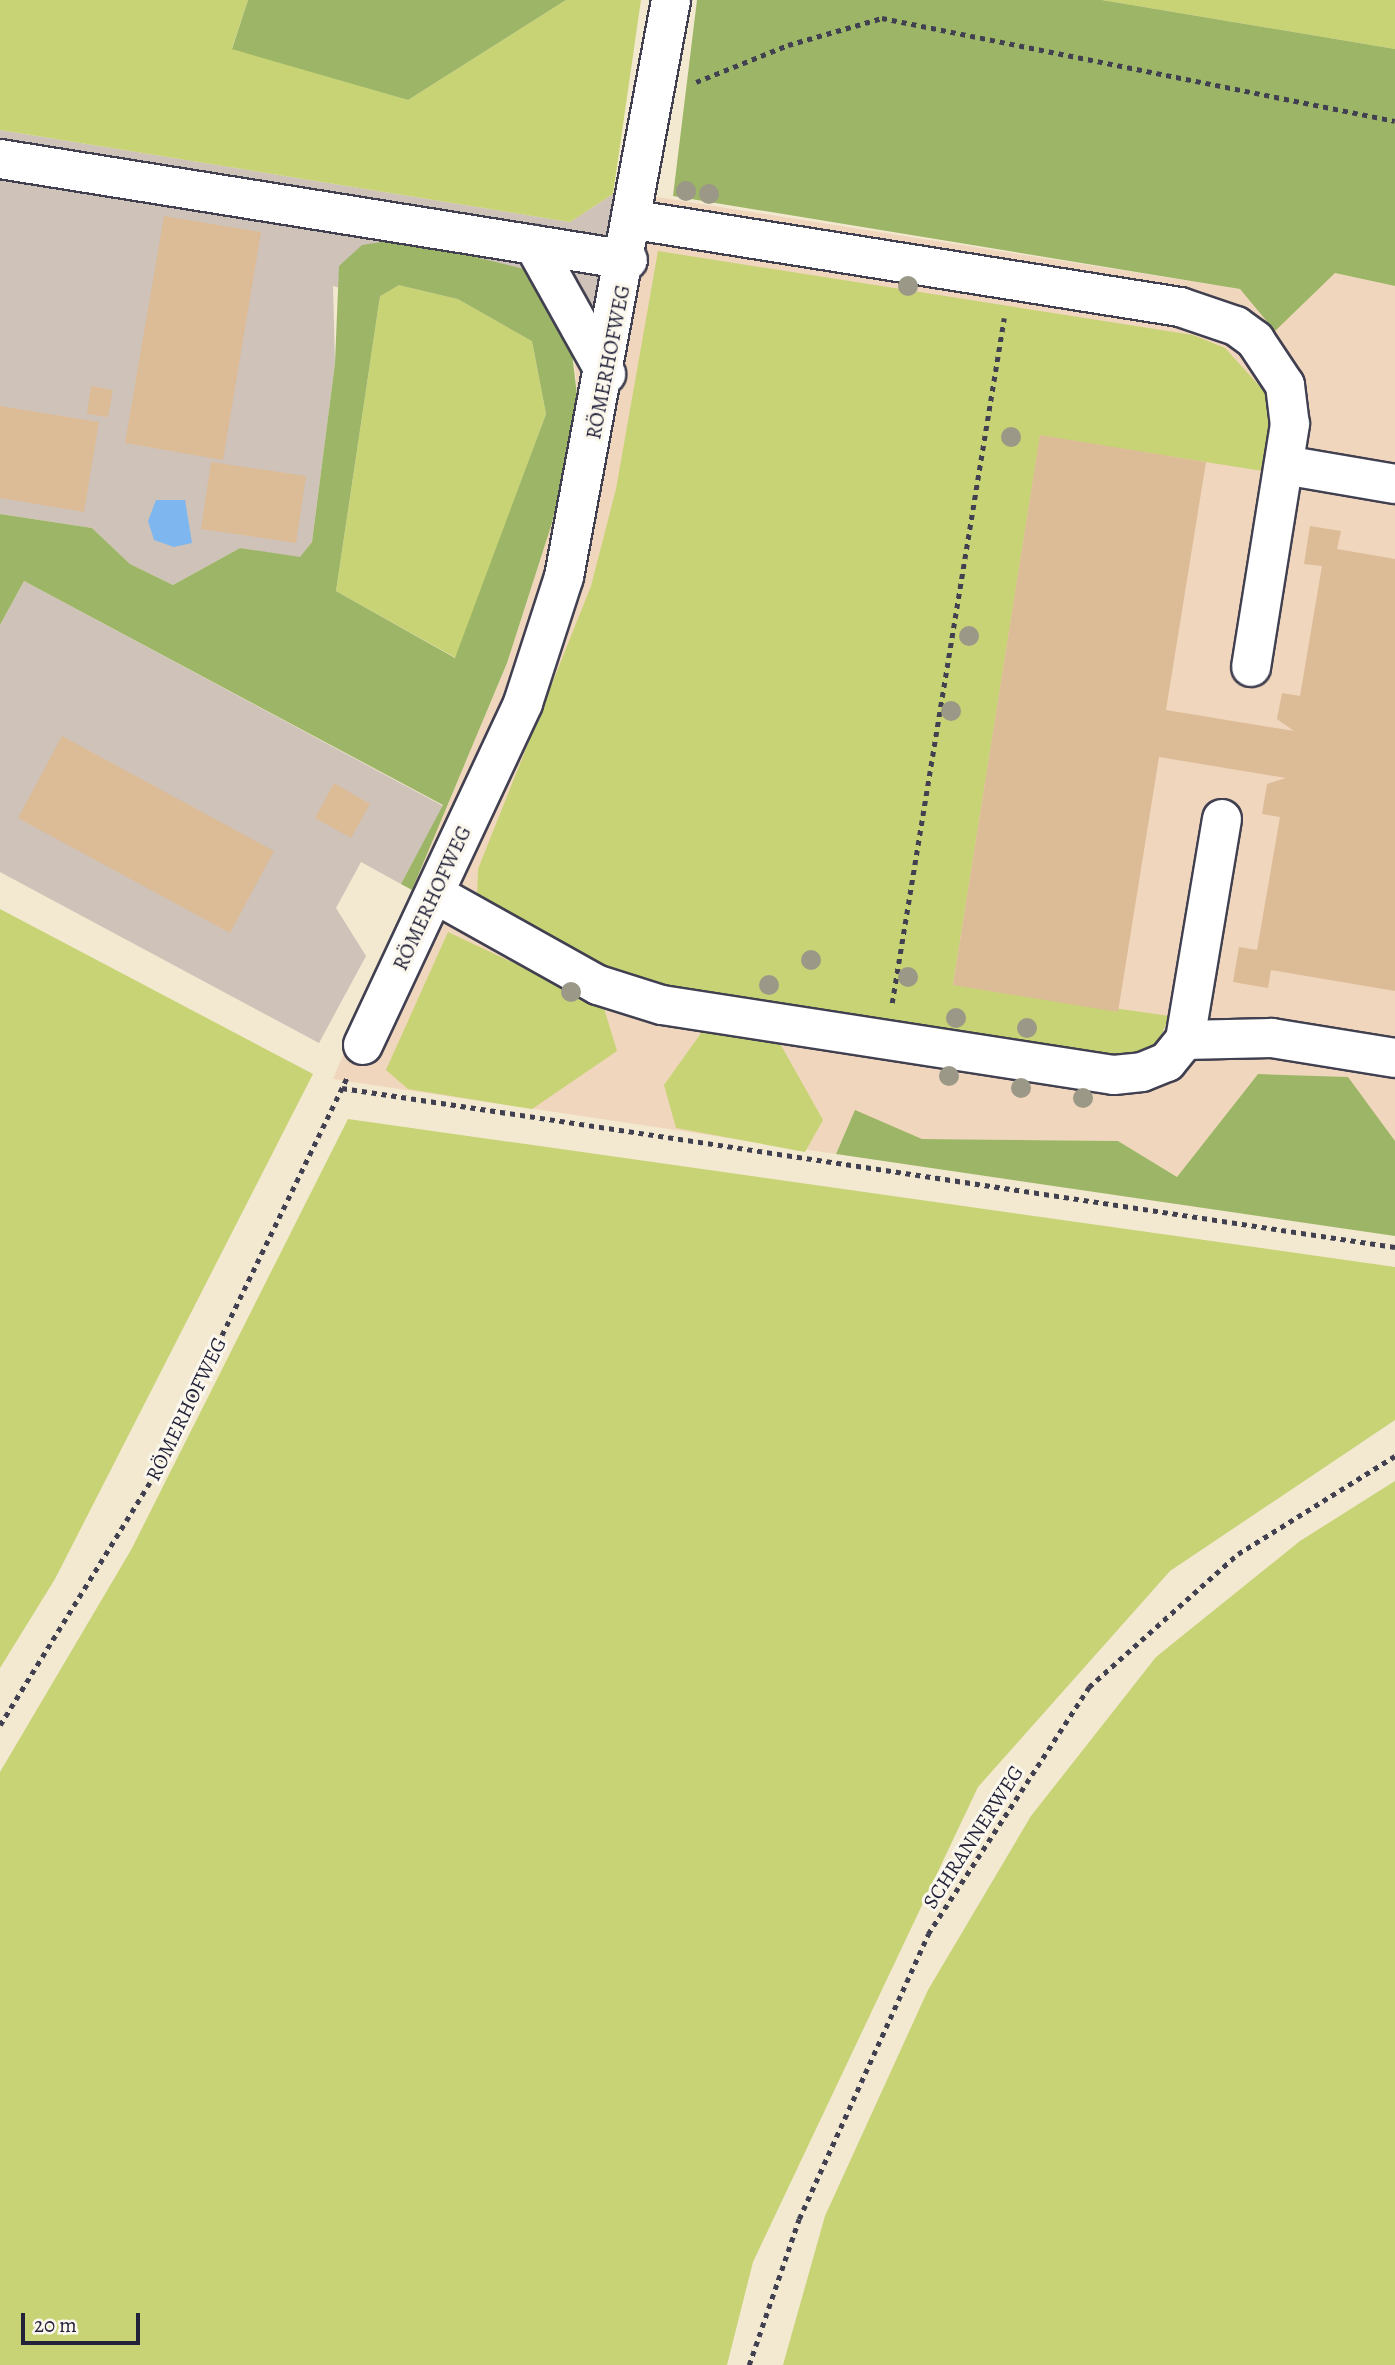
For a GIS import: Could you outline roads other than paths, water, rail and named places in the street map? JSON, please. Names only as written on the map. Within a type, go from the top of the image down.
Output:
[{"type":"street","name":"RÖMERHOFWEG","points":[[363,1045],[523,703],[564,577],[628,260],[657,98],[671,0]]},
{"type":"street","points":[[0,159],[628,260]]},
{"type":"street","points":[[635,220],[1180,307],[1236,326],[1255,340],[1285,385],[1290,424],[1251,667]]},
{"type":"street","points":[[534,246],[606,374]]},
{"type":"street","points":[[1284,465],[1395,484]]},
{"type":"street","points":[[435,894],[598,985],[662,1005],[1114,1075],[1167,1062],[1185,1040],[1222,819]]},
{"type":"street","points":[[1185,1040],[1272,1038],[1395,1059]]},
{"type":"water","points":[[156,500],[185,500],[192,543],[174,547],[154,540],[148,521]]}]
